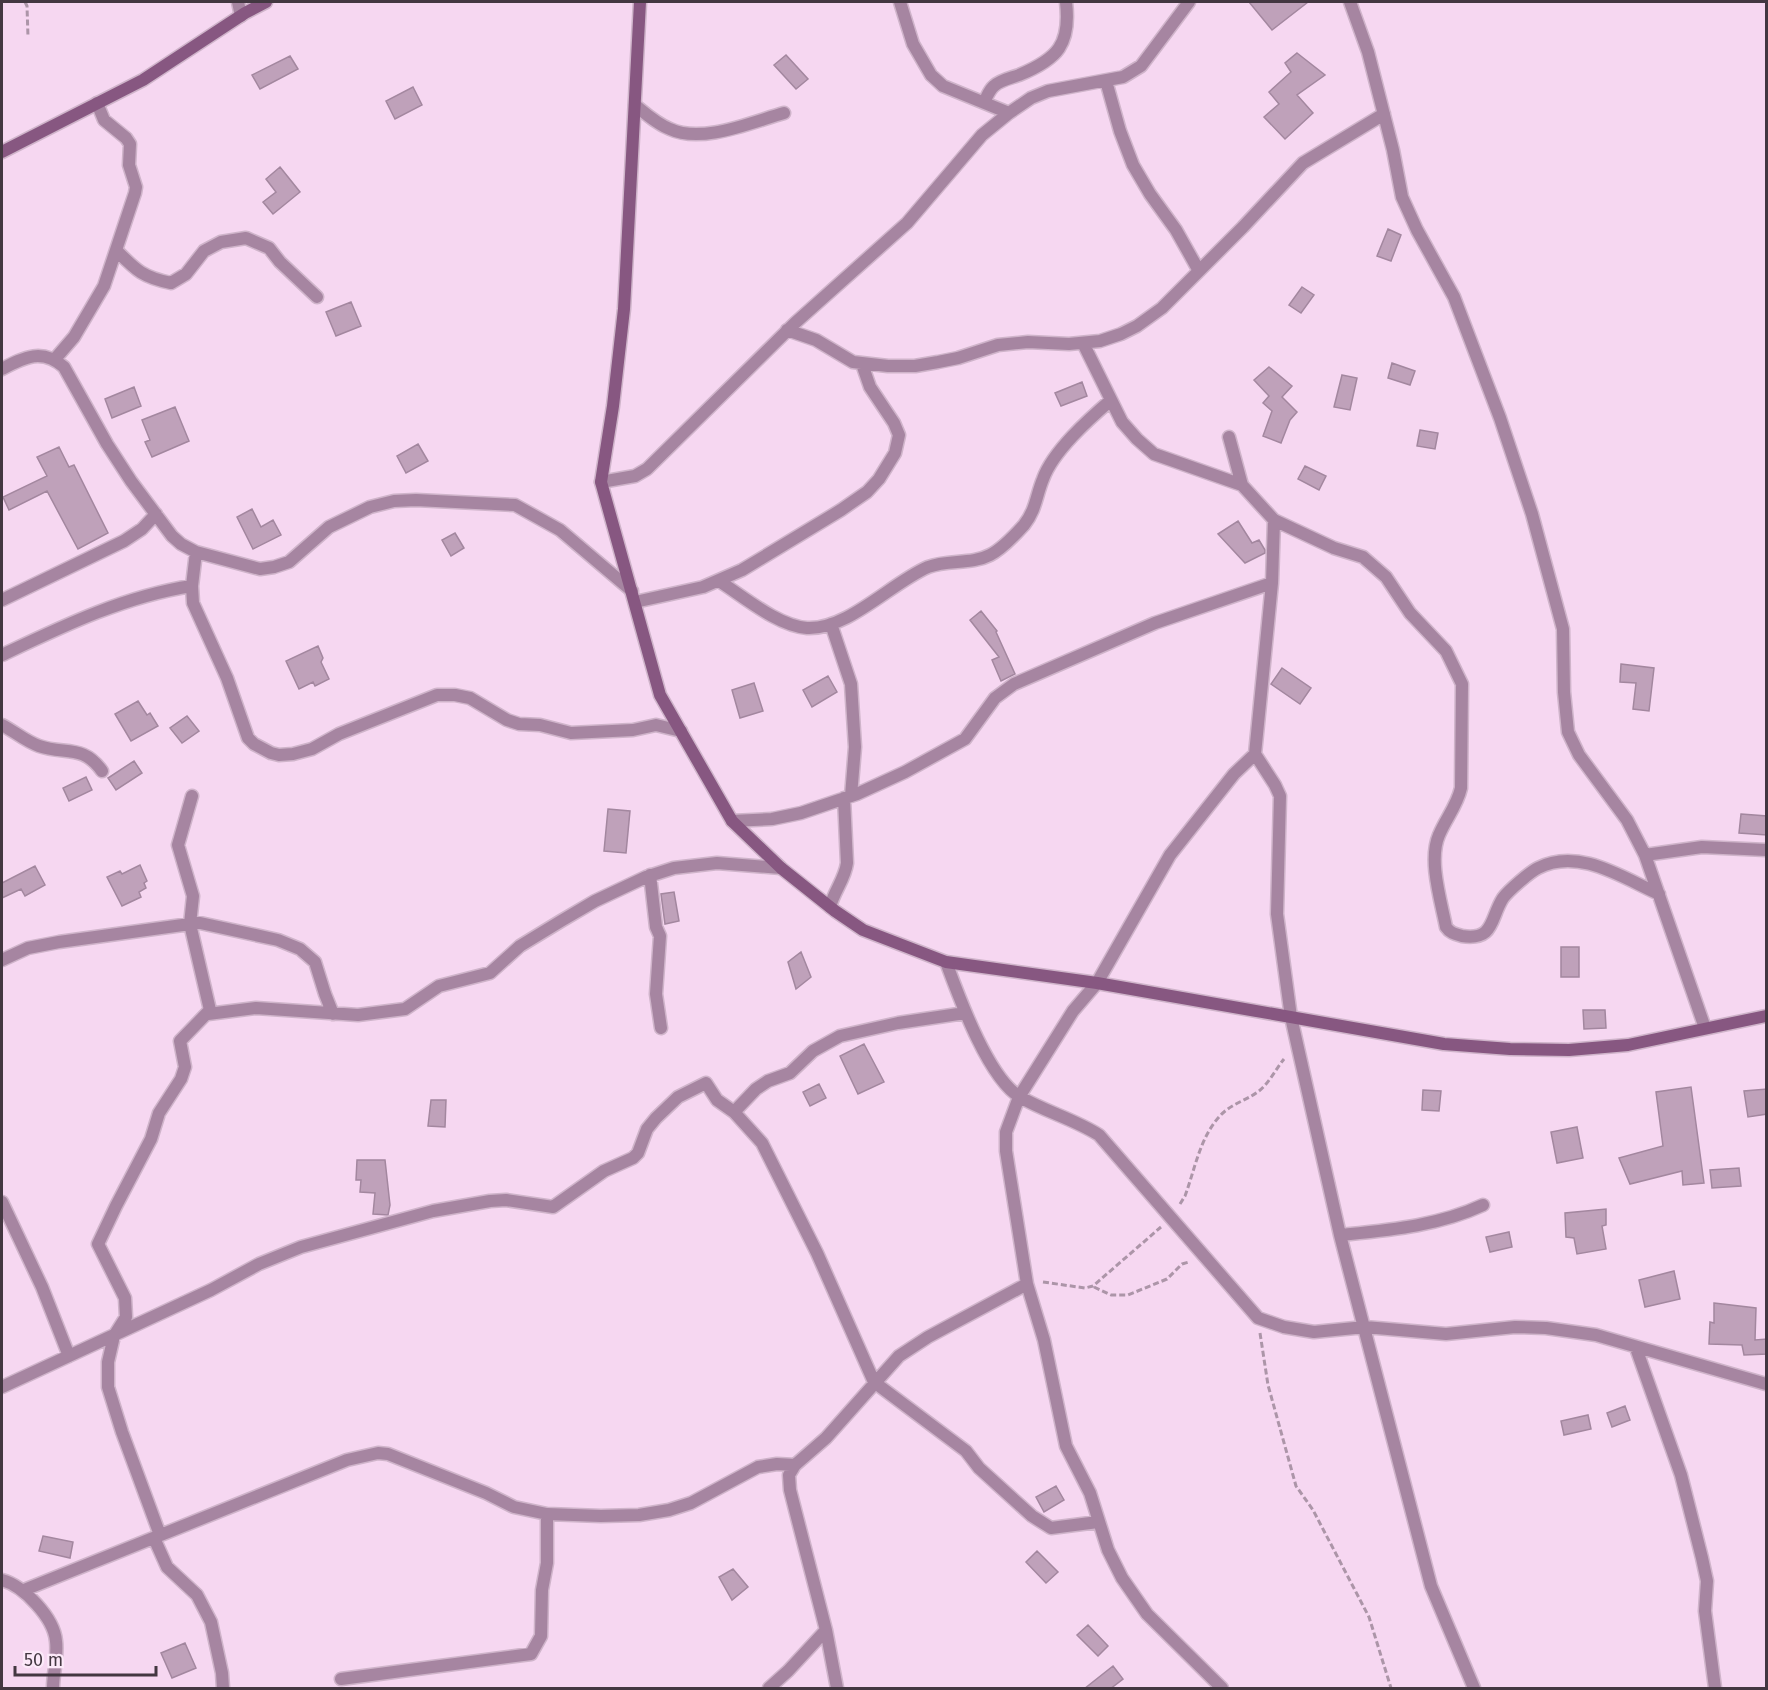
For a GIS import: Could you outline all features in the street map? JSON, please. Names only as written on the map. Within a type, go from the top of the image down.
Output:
[{"type":"street","points":[[238,2],[241,16]]},
{"type":"street","points":[[2,152],[143,80],[266,2]]},
{"type":"street","points":[[640,2],[624,309],[613,406],[601,482],[660,695],[732,821],[781,868],[830,907],[864,930],[946,962],[1097,983],[1444,1044],[1510,1049],[1569,1050],[1628,1045],[1767,1016]]},
{"type":"street","points":[[900,2],[913,44],[931,75],[943,86],[1009,113]]},
{"type":"street","points":[[984,102],[993,86],[1041,65],[1061,48],[1066,28],[1066,2]]},
{"type":"street","points":[[1350,2],[1365,43],[1402,196],[1417,230],[1454,297],[1500,418],[1532,514],[1563,629],[1564,692],[1568,732],[1579,755],[1627,820],[1645,855],[1705,1028]]},
{"type":"street","points":[[601,482],[635,476],[647,469],[788,330],[906,223],[981,135],[1031,98],[1048,91],[1123,77],[1141,66],[1184,3]]},
{"type":"street","points":[[1106,81],[1119,131],[1129,157],[1150,194],[1176,230],[1198,271]]},
{"type":"street","points":[[55,359],[74,337],[104,286],[131,210],[136,187],[129,165],[130,144],[104,120],[97,103]]},
{"type":"street","points":[[635,105],[656,122],[671,130],[687,134],[707,134],[784,113]]},
{"type":"street","points":[[788,330],[816,340],[853,362],[915,366],[958,358],[998,345],[1028,342],[1100,341],[1137,326],[1162,308],[1303,163],[1384,114]]},
{"type":"street","points":[[116,250],[136,269],[151,279],[171,283],[186,274],[204,251],[221,242],[246,238],[269,248],[280,262],[317,297]]},
{"type":"street","points":[[1083,343],[1122,422],[1137,439],[1154,454],[1242,485]]},
{"type":"street","points":[[2,369],[28,356],[55,359],[64,367],[107,444],[156,514],[172,536],[196,552],[260,569],[274,567],[289,562],[328,527],[370,507],[394,501],[416,500],[515,505],[560,530],[633,596],[703,587],[719,581],[742,570],[867,492],[886,470],[899,444],[900,435],[870,387],[862,364]]},
{"type":"street","points":[[719,581],[779,620],[804,628],[823,628],[858,611],[928,567],[941,562],[982,559],[998,550],[1023,526],[1034,512],[1043,478],[1051,464],[1087,422],[1111,400]]},
{"type":"street","points":[[1229,436],[1242,485],[1274,520],[1334,548],[1363,557],[1386,577],[1410,613],[1446,651],[1462,684],[1461,788],[1458,802],[1438,836],[1435,855],[1438,888],[1446,927],[1449,931],[1475,938],[1482,934],[1491,925],[1504,896],[1536,869],[1552,862],[1590,863],[1659,894]]},
{"type":"street","points":[[2,600],[124,541],[142,529],[156,514]]},
{"type":"street","points":[[1274,520],[1272,583],[1255,754],[1280,796],[1277,914],[1291,1017],[1340,1235],[1431,1586],[1474,1689]]},
{"type":"street","points":[[196,552],[192,586],[193,603],[227,678],[248,738],[254,744],[279,755],[312,749],[339,735],[437,695],[455,694],[470,698],[507,720],[571,733],[633,730],[656,725],[681,731]]},
{"type":"street","points":[[732,821],[772,819],[801,813],[848,797],[927,762],[965,739],[995,698],[1014,684],[1155,623],[1272,583]]},
{"type":"street","points":[[2,655],[119,604],[164,590],[192,586]]},
{"type":"street","points":[[830,907],[846,871],[848,797],[855,747],[851,684],[831,624]]},
{"type":"street","points":[[2,725],[35,745],[85,754],[96,762],[102,771]]},
{"type":"street","points":[[1222,1689],[1147,1614],[1122,1578],[1108,1550],[1090,1493],[1066,1446],[1044,1340],[1026,1280],[1006,1151],[1006,1132],[1019,1097],[1073,1011],[1097,983],[1170,855],[1234,774],[1255,754]]},
{"type":"street","points":[[192,796],[178,839],[179,852],[193,896],[190,923],[210,1006],[208,1014],[180,1041],[185,1067],[181,1079],[159,1113],[151,1139],[99,1241],[100,1250],[125,1298],[127,1307],[126,1317],[114,1335],[108,1362],[108,1387],[166,1567],[197,1595],[211,1622],[222,1673],[223,1689]]},
{"type":"street","points":[[1645,855],[1702,847],[1767,850]]},
{"type":"street","points":[[208,1014],[256,1008],[358,1016],[405,1009],[439,986],[490,973],[520,946],[595,901],[650,875],[674,868],[717,863],[781,868]]},
{"type":"street","points":[[650,875],[656,927],[660,936],[656,994],[661,1028]]},
{"type":"street","points":[[2,960],[28,948],[190,923],[278,940],[300,949],[315,962],[333,1014]]},
{"type":"street","points":[[946,962],[965,1013],[992,1064],[1019,1097],[1084,1125],[1099,1135],[1258,1318],[1297,1330],[1314,1332],[1365,1327],[1446,1334],[1515,1327],[1546,1328],[1596,1335],[1767,1384]]},
{"type":"street","points":[[734,1112],[756,1089],[768,1081],[790,1073],[813,1051],[840,1036],[897,1023],[965,1013]]},
{"type":"street","points":[[2,1387],[211,1290],[259,1264],[302,1247],[433,1211],[490,1201],[506,1200],[553,1208],[604,1171],[633,1158],[638,1153],[651,1123],[678,1097],[704,1083],[708,1084],[717,1100],[734,1112],[762,1143],[794,1205],[874,1382],[966,1451],[980,1468],[1032,1516],[1051,1527],[1098,1522]]},
{"type":"street","points":[[2,1202],[42,1287],[69,1356]]},
{"type":"street","points":[[1340,1235],[1418,1226],[1462,1215],[1483,1205]]},
{"type":"street","points":[[837,1689],[826,1630],[788,1479],[790,1471],[826,1438],[874,1382],[900,1356],[928,1337],[1026,1280]]},
{"type":"street","points":[[1636,1347],[1681,1475],[1702,1558],[1707,1581],[1705,1611],[1715,1689]]},
{"type":"street","points":[[24,1590],[347,1460],[378,1453],[388,1454],[486,1492],[514,1508],[548,1514],[601,1516],[639,1515],[669,1510],[691,1503],[758,1467],[777,1464],[795,1465]]},
{"type":"street","points":[[341,1680],[531,1654],[541,1636],[542,1590],[547,1563],[548,1514]]},
{"type":"street","points":[[2,1580],[24,1590],[45,1615],[56,1638],[53,1689]]},
{"type":"street","points":[[769,1689],[826,1630]]},
{"type":"path","points":[[26,2],[28,37]]},
{"type":"path","points":[[1026,1280],[1085,1288],[1102,1280],[1172,1218],[1185,1196],[1200,1150],[1220,1114],[1258,1092],[1297,1043]]},
{"type":"path","points":[[1093,1286],[1111,1295],[1128,1295],[1167,1279],[1187,1262],[1212,1264]]},
{"type":"path","points":[[1258,1318],[1268,1385],[1296,1486],[1313,1510],[1369,1617],[1391,1689]]},
{"type":"building","points":[[1249,2],[1308,2],[1272,30]]},
{"type":"building","points":[[1297,53],[1325,75],[1297,95],[1313,113],[1285,139],[1264,117],[1279,104],[1269,92],[1291,72],[1285,63]]},
{"type":"building","points":[[786,55],[808,79],[796,89],[774,65]]},
{"type":"building","points":[[290,56],[298,69],[260,89],[252,75]]},
{"type":"building","points":[[413,87],[422,105],[395,119],[386,101]]},
{"type":"building","points":[[280,167],[300,192],[273,214],[263,202],[276,192],[266,179]]},
{"type":"building","points":[[1388,229],[1401,235],[1391,261],[1377,256]]},
{"type":"building","points":[[1302,287],[1314,295],[1301,313],[1289,305]]},
{"type":"building","points":[[351,302],[361,326],[336,336],[326,312]]},
{"type":"building","points":[[1392,363],[1415,371],[1410,385],[1388,378]]},
{"type":"building","points":[[1269,367],[1292,386],[1282,397],[1297,412],[1290,420],[1281,443],[1263,436],[1272,411],[1263,403],[1269,396],[1254,380]]},
{"type":"building","points":[[1342,375],[1357,378],[1350,410],[1334,407]]},
{"type":"building","points":[[1082,382],[1087,396],[1061,406],[1055,393]]},
{"type":"building","points":[[134,387],[141,406],[112,418],[105,399]]},
{"type":"building","points":[[175,407],[189,441],[152,457],[145,442],[150,440],[142,420]]},
{"type":"building","points":[[1420,430],[1438,433],[1435,449],[1417,446]]},
{"type":"building","points":[[418,444],[428,461],[406,473],[397,456]]},
{"type":"building","points":[[59,447],[69,467],[74,465],[108,533],[78,549],[47,491],[9,510],[3,497],[47,476],[37,457]]},
{"type":"building","points":[[1305,466],[1326,476],[1319,490],[1298,479]]},
{"type":"building","points":[[252,509],[261,527],[273,520],[281,535],[253,549],[237,517]]},
{"type":"building","points":[[1238,521],[1252,543],[1259,540],[1265,550],[1265,553],[1245,563],[1218,534]]},
{"type":"building","points":[[455,533],[464,548],[451,556],[442,540]]},
{"type":"building","points":[[981,611],[997,631],[1015,674],[1001,681],[992,660],[999,657],[970,620]]},
{"type":"building","points":[[318,646],[323,658],[321,662],[329,679],[315,686],[313,682],[299,689],[286,661]]},
{"type":"building","points":[[1621,664],[1654,668],[1649,711],[1633,709],[1636,683],[1620,682]]},
{"type":"building","points":[[1282,668],[1311,688],[1300,704],[1271,684]]},
{"type":"building","points":[[828,676],[837,692],[812,707],[803,690]]},
{"type":"building","points":[[754,683],[763,711],[740,718],[732,690]]},
{"type":"building","points":[[138,701],[147,715],[150,713],[158,726],[131,741],[115,714]]},
{"type":"building","points":[[187,716],[199,731],[182,743],[170,728]]},
{"type":"building","points":[[134,761],[142,773],[116,790],[108,778]]},
{"type":"building","points":[[86,777],[92,790],[69,801],[63,788]]},
{"type":"building","points":[[608,809],[630,811],[626,853],[604,851]]},
{"type":"building","points":[[1741,814],[1767,816],[1767,835],[1739,833]]},
{"type":"building","points":[[140,865],[147,881],[144,883],[146,888],[139,892],[141,897],[122,906],[107,877],[120,871],[122,874]]},
{"type":"building","points":[[35,866],[45,885],[25,896],[21,889],[2,898],[2,883]]},
{"type":"building","points":[[674,892],[679,921],[665,924],[661,894]]},
{"type":"building","points":[[1561,947],[1579,947],[1579,977],[1561,977]]},
{"type":"building","points":[[801,952],[811,977],[796,989],[788,962]]},
{"type":"building","points":[[1583,1010],[1605,1010],[1606,1028],[1584,1029]]},
{"type":"building","points":[[864,1044],[884,1082],[858,1094],[840,1056]]},
{"type":"building","points":[[819,1084],[826,1098],[810,1106],[803,1092]]},
{"type":"building","points":[[1691,1087],[1704,1183],[1683,1185],[1682,1171],[1630,1184],[1619,1158],[1663,1146],[1656,1092]]},
{"type":"building","points":[[1767,1089],[1767,1114],[1748,1117],[1744,1091]]},
{"type":"building","points":[[1423,1090],[1441,1091],[1439,1111],[1422,1110]]},
{"type":"building","points":[[431,1100],[446,1100],[445,1127],[428,1126]]},
{"type":"building","points":[[1577,1127],[1583,1158],[1557,1163],[1551,1132]]},
{"type":"building","points":[[357,1160],[385,1160],[390,1205],[388,1215],[373,1214],[375,1193],[360,1192],[361,1180],[356,1180]]},
{"type":"building","points":[[1739,1168],[1741,1186],[1712,1188],[1710,1170]]},
{"type":"building","points":[[1606,1209],[1606,1225],[1602,1226],[1606,1249],[1577,1254],[1574,1238],[1566,1237],[1565,1213]]},
{"type":"building","points":[[1509,1232],[1512,1247],[1490,1252],[1486,1237]]},
{"type":"building","points":[[1674,1271],[1680,1299],[1645,1307],[1639,1280]]},
{"type":"building","points":[[1714,1303],[1756,1308],[1755,1340],[1767,1339],[1767,1354],[1744,1355],[1742,1345],[1709,1344],[1710,1322],[1714,1323]]},
{"type":"building","points":[[1625,1406],[1630,1420],[1612,1427],[1607,1413]]},
{"type":"building","points":[[1588,1415],[1591,1429],[1564,1435],[1561,1421]]},
{"type":"building","points":[[1056,1486],[1064,1500],[1044,1512],[1036,1497]]},
{"type":"building","points":[[43,1536],[73,1542],[70,1558],[39,1551]]},
{"type":"building","points":[[1037,1551],[1058,1572],[1046,1583],[1026,1562]]},
{"type":"building","points":[[733,1569],[748,1587],[732,1600],[719,1577]]},
{"type":"building","points":[[1088,1625],[1108,1646],[1098,1656],[1077,1635]]},
{"type":"building","points":[[185,1643],[196,1668],[172,1678],[161,1653]]},
{"type":"building","points":[[1113,1666],[1123,1679],[1110,1689],[1084,1689]]}]
